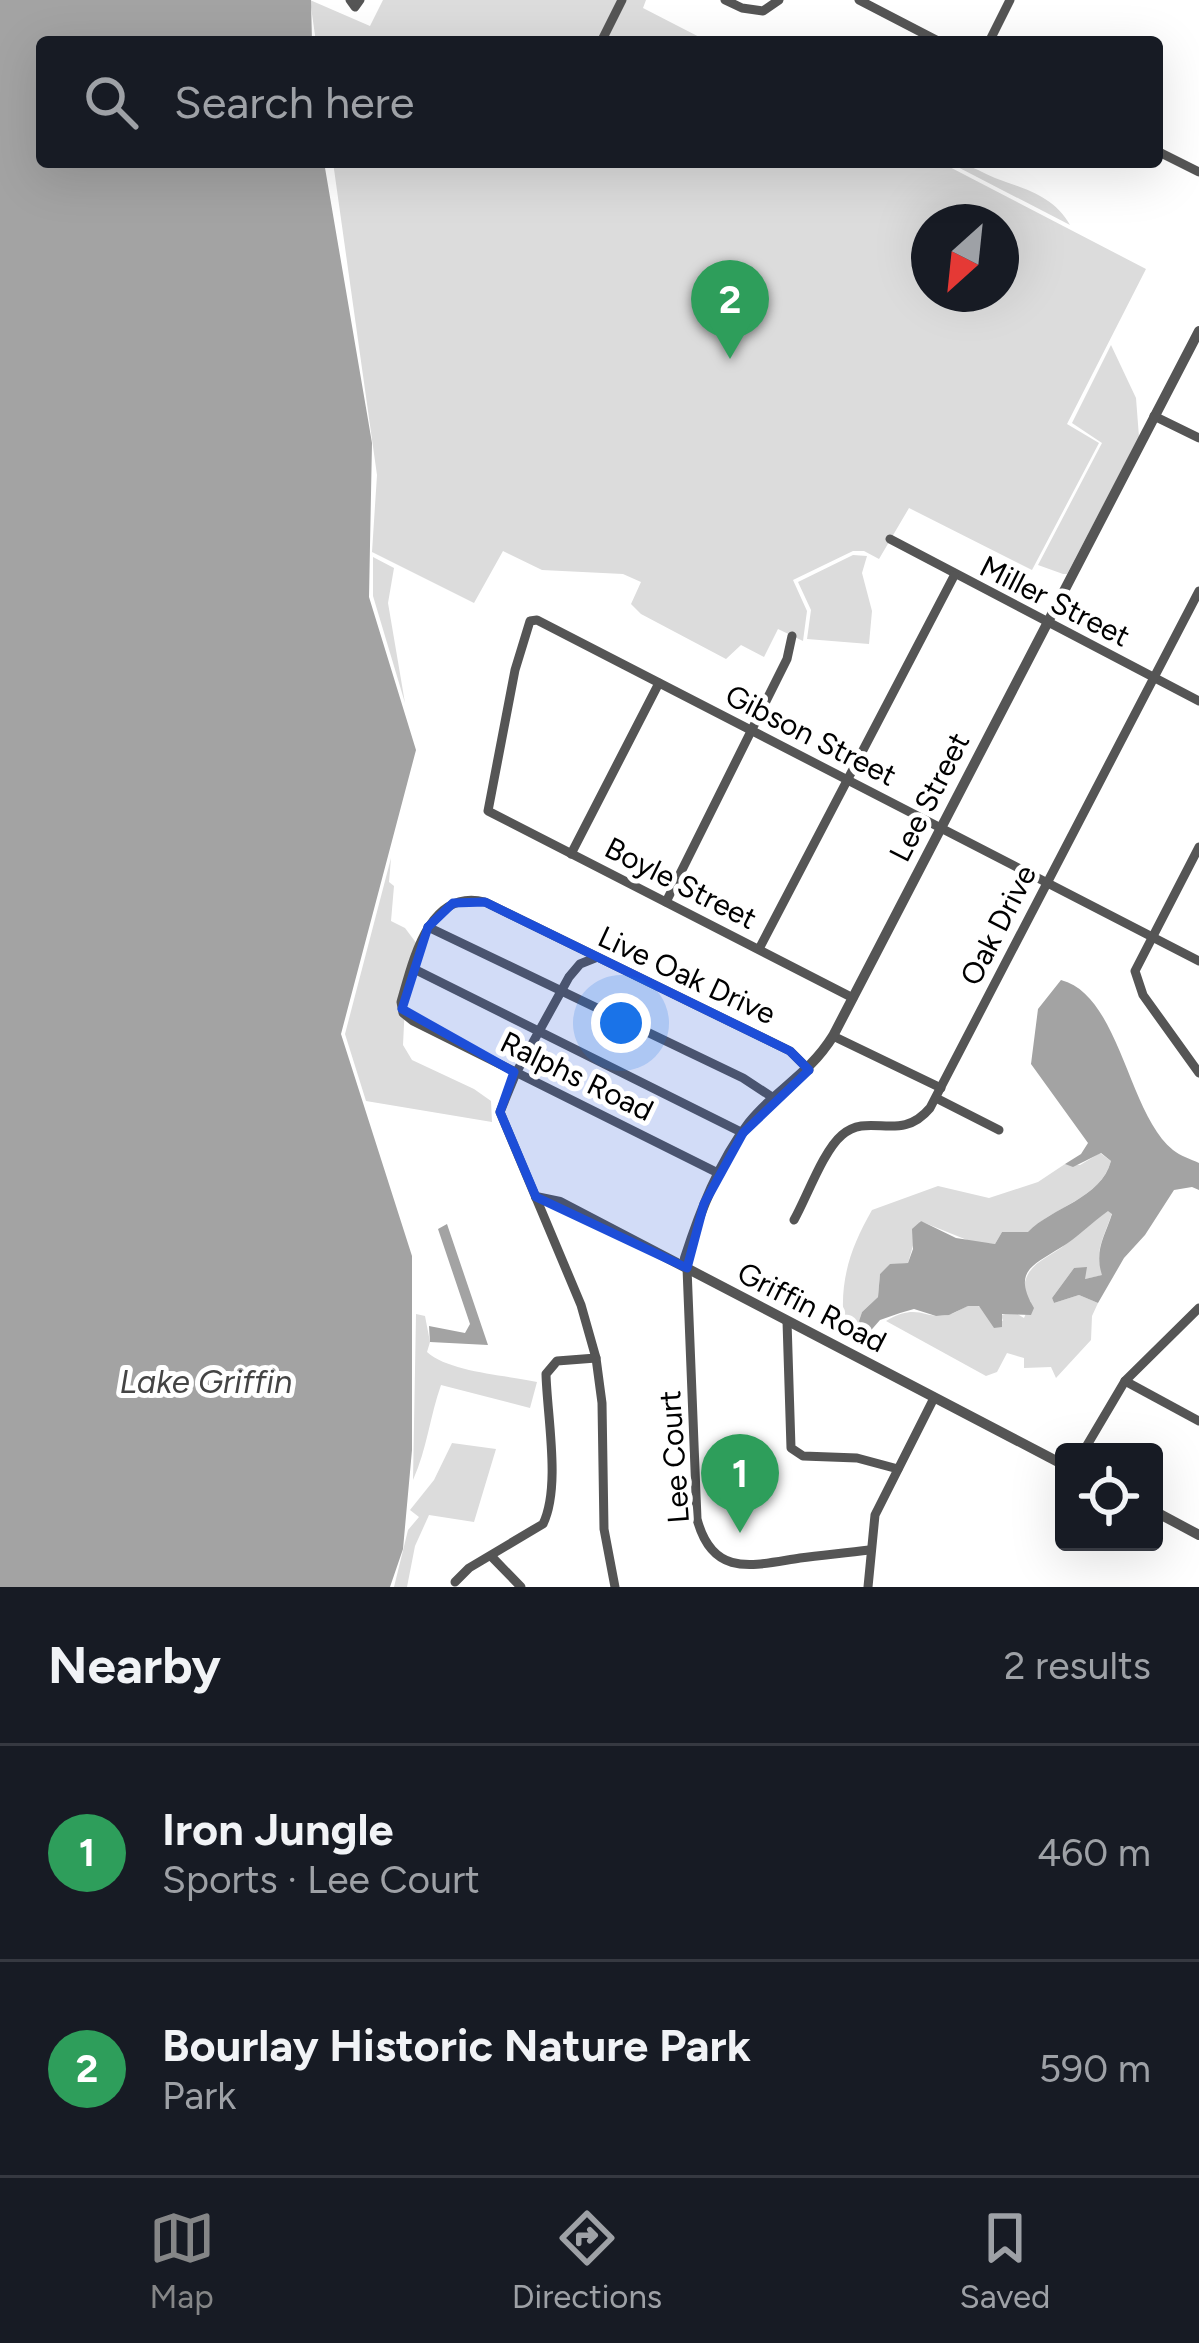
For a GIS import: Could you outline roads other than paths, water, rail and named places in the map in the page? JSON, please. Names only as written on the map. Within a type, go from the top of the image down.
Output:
[{"type":"street","points":[[604,36],[622,0]]},
{"type":"street","points":[[725,0],[763,11],[779,0]]},
{"type":"street","points":[[991,36],[1010,0]]},
{"type":"street","points":[[862,2],[928,36]]},
{"type":"street","points":[[1163,154],[1199,172]]},
{"type":"street","name":"Lee Street","points":[[687,1268],[685,1258],[696,1225],[743,1133],[809,1070],[833,1036],[1199,331]]},
{"type":"street","points":[[1154,416],[1199,438]]},
{"type":"street","name":"Miller Street","points":[[890,539],[1199,701]]},
{"type":"street","points":[[760,949],[954,576]]},
{"type":"street","name":"Oak Drive","points":[[938,1093],[1199,591]]},
{"type":"street","name":"Gibson Street","points":[[488,811],[520,645],[530,621],[537,620],[1199,961]]},
{"type":"street","points":[[665,902],[788,658],[792,636]]},
{"type":"street","points":[[571,854],[659,683]]},
{"type":"street","name":"Boyle Street","points":[[488,811],[853,998]]},
{"type":"street","points":[[1199,847],[1136,966],[1138,986],[1199,1072]]},
{"type":"street","name":"Live Oak Drive","points":[[428,927],[445,908],[474,899],[790,1051],[809,1070]]},
{"type":"street","points":[[743,1133],[412,968],[428,927],[743,1078],[775,1099]]},
{"type":"street","points":[[595,958],[574,969],[561,990],[500,1112],[581,1305],[596,1358],[602,1403],[604,1528],[616,1587]]},
{"type":"street","name":"Ralphs Road","points":[[412,968],[401,1002],[413,1022],[720,1174]]},
{"type":"street","points":[[833,1036],[999,1130]]},
{"type":"street","points":[[794,1220],[844,1133],[858,1127],[908,1126],[923,1116],[938,1093]]},
{"type":"street","name":"Griffin Road","points":[[536,1197],[560,1202],[1055,1460]]},
{"type":"street","name":"Lee Court","points":[[687,1268],[697,1519],[710,1547],[733,1563],[752,1567],[868,1550]]},
{"type":"street","points":[[1088,1443],[1125,1381],[1199,1308]]},
{"type":"street","points":[[787,1321],[791,1448],[803,1456],[857,1458],[898,1469]]},
{"type":"street","points":[[455,1582],[469,1568],[537,1529],[548,1513],[548,1369],[563,1359],[596,1358]]},
{"type":"street","points":[[1125,1381],[1199,1420]]},
{"type":"street","points":[[868,1587],[875,1515],[934,1398]]},
{"type":"street","points":[[1163,1516],[1199,1534]]},
{"type":"street","points":[[491,1556],[521,1587]]},
{"type":"water","name":"Lake Griffin","points":[[0,0],[311,0],[312,36],[36,36],[36,168],[325,168],[372,443],[369,597],[416,750],[341,1034],[412,1256],[412,1450],[403,1549],[390,1587],[0,1587]]},
{"type":"water","points":[[1061,980],[1081,990],[1097,1008],[1158,1133],[1176,1152],[1199,1163],[1199,1190],[1174,1190],[1098,1303],[1079,1295],[1054,1303],[1052,1298],[1074,1268],[1087,1267],[1085,1279],[1102,1275],[1100,1251],[1112,1214],[1108,1211],[1028,1271],[1025,1286],[1034,1308],[1031,1315],[1002,1314],[1002,1327],[994,1328],[979,1306],[936,1316],[914,1309],[880,1320],[866,1336],[859,1321],[878,1297],[880,1274],[890,1264],[908,1263],[912,1229],[921,1221],[956,1238],[995,1244],[1002,1232],[1028,1232],[1087,1194],[1106,1174],[1111,1161],[1101,1153],[1073,1167],[1065,1164],[1088,1143],[1031,1064],[1038,1009]]},
{"type":"water","points":[[447,1224],[488,1345],[430,1342],[429,1326],[465,1333],[470,1324],[438,1229]]},
{"type":"place","name":"Bourlay Historic Nature Park","points":[[730,359]]},
{"type":"place","name":"Iron Jungle","points":[[740,1533]]}]
